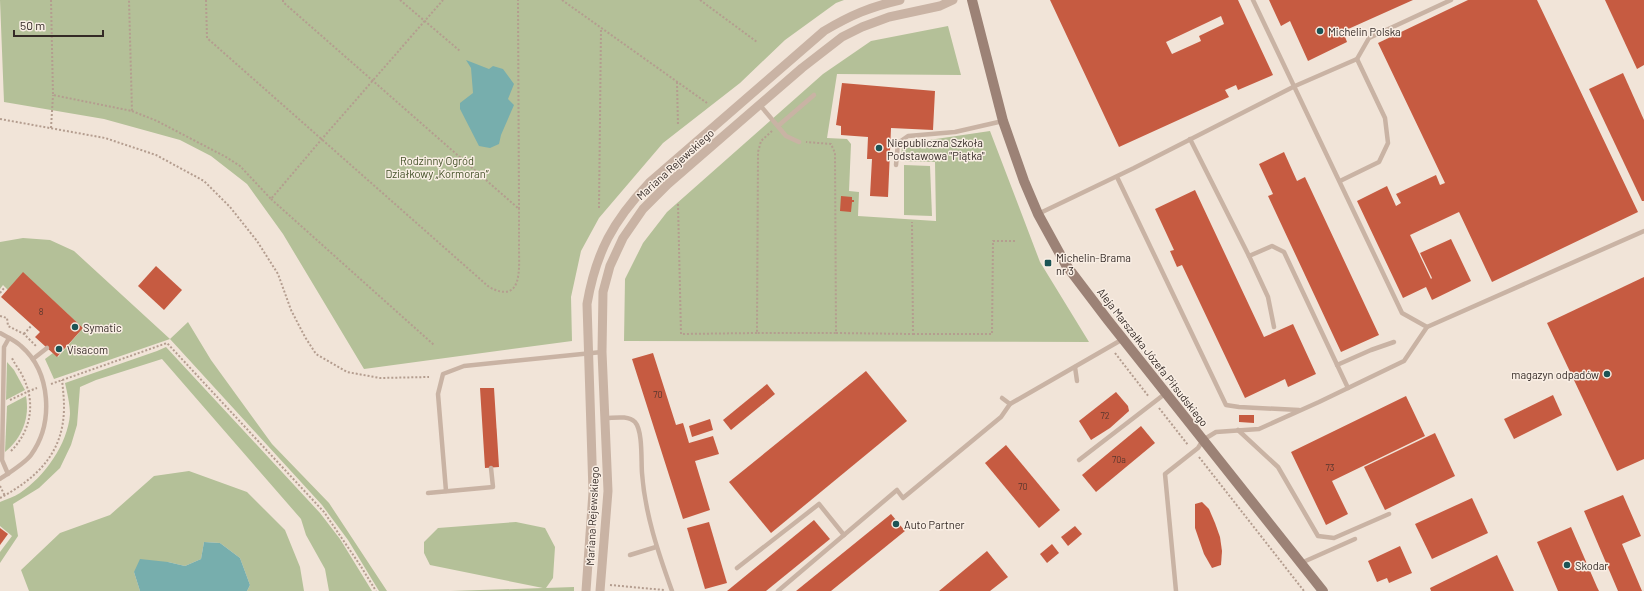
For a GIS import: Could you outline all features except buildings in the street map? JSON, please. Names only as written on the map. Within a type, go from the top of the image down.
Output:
[{"type":"street","name":"Mariana Rejewskiego","points":[[586,591],[593,492],[587,304],[598,258],[610,233],[631,202],[654,178],[824,31],[854,14],[881,4],[900,0]]},
{"type":"street","name":"Mariana Rejewskiego","points":[[600,591],[608,491],[602,352],[603,292],[610,266],[623,238],[643,209],[668,184],[802,68],[842,37],[862,27],[889,17],[940,6],[953,0]]},
{"type":"street","name":"Aleja Marszałka Józefa Piłsudskiego","points":[[972,0],[1003,121],[1038,214],[1066,265],[1322,591]]},
{"type":"lane","points":[[1253,0],[1402,313],[1427,327]]},
{"type":"lane","points":[[1038,214],[1116,177],[1295,86],[1358,60],[1369,38],[1451,0]]},
{"type":"lane","points":[[1340,181],[1379,162],[1388,143],[1385,118],[1358,60]]},
{"type":"lane","points":[[778,126],[814,95]]},
{"type":"lane","points":[[760,105],[786,136],[799,142]]},
{"type":"lane","points":[[896,165],[898,143],[908,136],[954,132],[1003,121]]},
{"type":"lane","points":[[1190,140],[1249,256],[1268,297],[1274,327]]},
{"type":"lane","points":[[1116,177],[1226,405],[1299,410]]},
{"type":"lane","points":[[1176,591],[1165,474],[1198,448],[1203,440],[1216,432],[1259,429],[1348,388],[1404,361],[1427,327],[1644,231]]},
{"type":"lane","points":[[1249,256],[1272,246],[1284,252],[1348,388]]},
{"type":"lane","points":[[0,333],[21,345],[33,359],[45,386],[46,417],[42,436],[31,456],[0,479]]},
{"type":"lane","points":[[8,474],[2,460],[4,347],[9,338]]},
{"type":"lane","points":[[778,591],[897,490],[903,498],[1001,417],[1010,404],[1123,339]]},
{"type":"lane","points":[[1337,365],[1394,342]]},
{"type":"lane","points":[[33,359],[47,348]]},
{"type":"lane","points":[[446,491],[438,394],[443,374],[464,366],[602,352]]},
{"type":"lane","points":[[1075,367],[1077,381]]},
{"type":"lane","points":[[1079,460],[1166,393]]},
{"type":"lane","points":[[1002,398],[1010,404]]},
{"type":"lane","points":[[606,418],[626,418],[635,422],[640,431],[642,474],[646,508],[656,547],[672,591]]},
{"type":"lane","points":[[1238,430],[1278,467],[1318,536],[1334,538],[1389,514]]},
{"type":"lane","points":[[428,493],[493,487],[491,468]]},
{"type":"lane","points":[[737,568],[819,504],[844,535]]},
{"type":"lane","points":[[1301,563],[1355,539]]},
{"type":"lane","points":[[630,555],[656,547]]},
{"type":"path","points":[[51,0],[53,95],[51,128]]},
{"type":"path","points":[[129,0],[132,111]]},
{"type":"path","points":[[206,0],[207,38],[489,287],[497,291],[506,292],[513,289],[520,277],[518,0]]},
{"type":"path","points":[[283,0],[283,2],[519,209]]},
{"type":"path","points":[[400,0],[424,22],[460,51]]},
{"type":"path","points":[[271,199],[443,0]]},
{"type":"path","points":[[562,0],[707,103]]},
{"type":"path","points":[[700,0],[758,42]]},
{"type":"path","points":[[599,208],[601,29]]},
{"type":"path","points":[[677,82],[678,126]]},
{"type":"path","points":[[53,95],[132,111],[157,121],[226,157],[240,166],[271,199],[434,345]]},
{"type":"path","points":[[0,119],[105,138],[156,155],[204,180],[230,207],[257,241],[278,274],[291,310],[316,354],[348,372],[380,378],[429,377]]},
{"type":"path","points":[[758,333],[758,152],[761,141],[778,126]]},
{"type":"path","points":[[799,142],[831,144],[835,153],[836,333]]},
{"type":"path","points":[[678,204],[680,334],[992,334],[993,241],[1015,241]]},
{"type":"path","points":[[912,222],[913,334]]},
{"type":"path","points":[[0,293],[5,287]]},
{"type":"path","points":[[0,316],[7,318],[8,326],[24,334],[36,346]]},
{"type":"path","points":[[24,334],[32,325]]},
{"type":"path","points":[[3,404],[29,390],[45,386],[167,343],[324,512],[376,591]]},
{"type":"path","points":[[1116,354],[1152,400]]},
{"type":"path","points":[[9,453],[24,436],[31,410],[29,390],[11,355]]},
{"type":"path","points":[[1157,406],[1187,444]]},
{"type":"path","points":[[1200,460],[1304,591]]},
{"type":"path","points":[[0,486],[5,496]]},
{"type":"path","points":[[609,585],[665,590]]},
{"type":"green space","name":"Rodzinny Ogród Działkowy „Kormoran”","points":[[0,0],[844,0],[836,3],[785,40],[740,83],[663,143],[599,218],[581,251],[571,297],[572,341],[364,369],[283,234],[247,184],[211,156],[180,140],[104,119],[4,102]]},
{"type":"green space","points":[[948,26],[961,75],[837,74],[827,138],[847,139],[851,144],[849,191],[859,192],[858,216],[936,221],[935,162],[901,161],[902,144],[990,131],[1040,262],[1089,342],[624,341],[625,279],[643,243],[667,212],[823,74],[871,41]]},
{"type":"green space","points":[[904,165],[930,166],[932,216],[904,215]]},
{"type":"green space","points":[[23,238],[50,240],[74,251],[170,339],[54,379],[45,359],[53,353],[58,357],[83,328],[23,273],[8,290],[3,285],[0,289],[0,242]]},
{"type":"green space","points":[[188,322],[211,360],[272,444],[329,503],[387,591],[379,591],[348,540],[322,505],[170,339]]},
{"type":"green space","points":[[166,347],[320,513],[340,539],[372,591],[329,591],[325,569],[306,535],[301,519],[162,359],[96,380],[80,387],[77,425],[71,445],[60,468],[39,488],[13,504],[18,536],[0,563],[0,552],[12,536],[0,526],[0,502],[18,494],[38,478],[60,448],[65,437],[70,414],[65,383]]},
{"type":"green space","points":[[7,362],[14,370],[25,390],[6,400]]},
{"type":"green space","points":[[26,396],[26,420],[20,434],[5,452],[7,406]]},
{"type":"green space","points":[[189,471],[247,492],[285,530],[300,567],[304,591],[247,591],[250,585],[240,558],[220,543],[204,542],[201,559],[185,566],[168,562],[134,572],[140,591],[29,591],[21,570],[60,533],[110,515],[154,476]]},
{"type":"green space","points":[[516,522],[545,528],[555,547],[553,578],[546,588],[574,587],[574,591],[451,591],[543,588],[430,565],[424,553],[424,542],[438,528]]},
{"type":"water","points":[[466,60],[489,69],[493,66],[503,69],[514,84],[508,99],[514,105],[501,135],[499,144],[490,148],[479,146],[460,109],[460,103],[473,93],[471,68]]},
{"type":"water","points":[[204,542],[220,543],[240,558],[250,585],[247,591],[140,591],[134,572],[140,559],[168,562],[185,566],[201,559]]},
{"type":"place","name":"Michelin Polska","points":[[1320,31]]},
{"type":"place","name":"Niepubliczna Szkoła Podstawowa \"Piątka\"","points":[[879,148]]},
{"type":"place","name":"Michelin-Brama nr 3","points":[[1048,263]]},
{"type":"place","name":"Symatic","points":[[75,327]]},
{"type":"place","name":"Visacom","points":[[59,349]]},
{"type":"place","name":"magazyn odpadów","points":[[1607,374]]},
{"type":"place","name":"Auto Partner","points":[[896,524]]},
{"type":"place","name":"Skodar","points":[[1567,565]]}]
